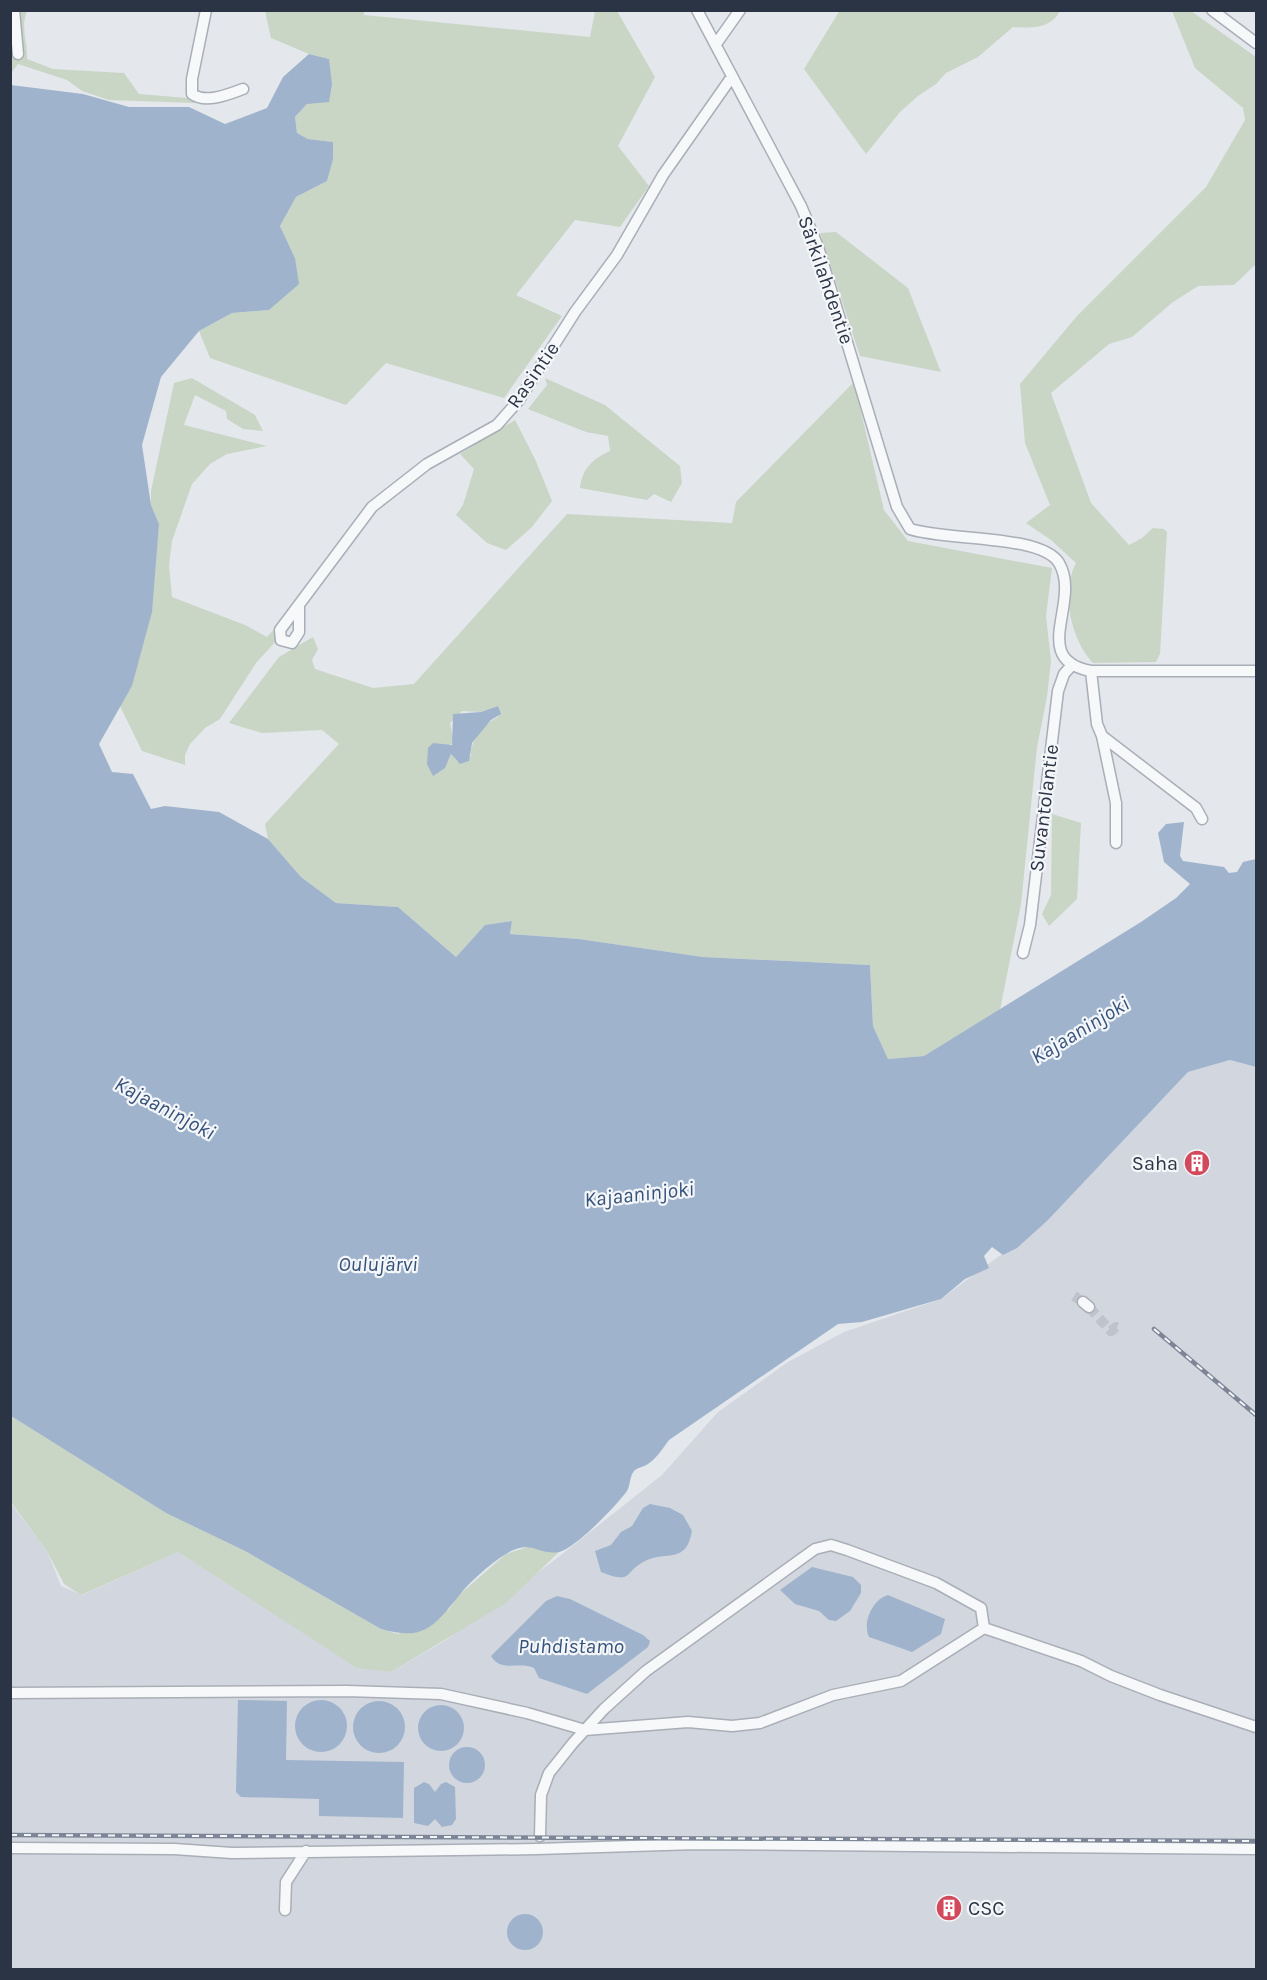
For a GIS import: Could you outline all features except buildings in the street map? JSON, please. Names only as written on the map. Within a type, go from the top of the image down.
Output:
[{"type":"street","points":[[14,10],[18,54]]},
{"type":"street","points":[[206,10],[192,79],[192,94],[198,98],[218,97],[243,89]]},
{"type":"street","name":"Särkilahdentie","points":[[697,10],[731,78],[801,206],[818,247],[897,507],[910,529],[929,535],[1016,542],[1050,552],[1065,576],[1066,593],[1058,646],[1064,660],[1072,665]]},
{"type":"street","points":[[716,44],[740,10]]},
{"type":"street","points":[[1212,10],[1257,43]]},
{"type":"street","name":"Rasintie","points":[[299,606],[299,632],[292,643],[281,640],[280,630],[284,624],[372,507],[427,464],[496,425],[519,400],[575,312],[617,255],[663,175],[731,78]]},
{"type":"street","points":[[1072,665],[1091,671],[1257,671]]},
{"type":"street","name":"Suvantolantie","points":[[1023,953],[1030,930],[1058,691],[1064,674],[1072,665]]},
{"type":"street","points":[[1091,671],[1097,724],[1102,736],[1116,803],[1116,843]]},
{"type":"street","points":[[1102,736],[1196,808],[1202,819]]},
{"type":"street","points":[[540,1836],[541,1795],[549,1773],[585,1730],[646,1671],[822,1547],[831,1545],[847,1550],[936,1583],[981,1608],[984,1628]]},
{"type":"street","points":[[984,1628],[1081,1661],[1111,1676],[1160,1695],[1257,1727]]},
{"type":"street","points":[[10,1693],[347,1691],[441,1694],[527,1713],[585,1730],[688,1722],[732,1726],[760,1723],[833,1695],[901,1681],[984,1628]]},
{"type":"street","points":[[10,1848],[174,1849],[232,1852],[537,1849],[696,1844],[1257,1849]]},
{"type":"street","points":[[285,1910],[286,1882],[306,1851]]},
{"type":"shaded area","points":[[1230,1060],[1256,1067],[1256,1969],[11,1969],[10,1502],[48,1553],[61,1586],[82,1595],[178,1552],[357,1667],[391,1672],[446,1640],[556,1559],[662,1475],[718,1412],[788,1362],[844,1332],[941,1299],[1048,1220],[1188,1072]]},
{"type":"green space","points":[[840,10],[1060,11],[1046,24],[1034,27],[1013,27],[978,57],[946,73],[936,84],[900,112],[866,154],[804,69]]},
{"type":"green space","points":[[18,11],[27,11],[24,29],[27,59],[53,69],[124,73],[139,94],[187,98],[195,103],[109,100],[82,91],[67,80],[18,64],[11,73],[10,28]]},
{"type":"green space","points":[[265,11],[364,11],[364,15],[590,37],[595,11],[617,11],[655,77],[618,146],[649,186],[620,227],[575,220],[516,295],[562,316],[504,398],[386,363],[346,405],[210,358],[199,331],[232,313],[269,310],[295,258],[280,226],[296,197],[327,181],[333,142],[308,139],[297,133],[295,117],[307,104],[329,59],[309,54],[271,38]]},
{"type":"green space","points":[[1172,11],[1191,11],[1256,57],[1256,264],[1234,285],[1198,286],[1173,302],[1132,337],[1109,344],[1051,393],[1091,503],[1129,545],[1142,538],[1153,528],[1164,529],[1167,532],[1160,654],[1156,662],[1093,663],[1079,641],[1070,614],[1069,587],[1076,563],[1051,540],[1026,523],[1050,505],[1025,443],[1020,384],[1077,316],[1206,187],[1245,120],[1243,108],[1195,68]]},
{"type":"green space","points":[[836,232],[908,288],[941,372],[860,356],[820,233]]},
{"type":"green space","points":[[192,378],[255,415],[263,431],[243,429],[227,419],[226,411],[195,395],[184,425],[267,446],[227,454],[210,464],[192,484],[172,541],[169,565],[172,597],[245,625],[267,637],[281,622],[278,639],[256,663],[220,719],[205,728],[190,744],[185,755],[185,765],[142,751],[120,706],[132,686],[157,545],[159,524],[151,505],[151,491],[174,383]]},
{"type":"green space","points":[[545,378],[605,405],[680,466],[682,483],[671,502],[654,494],[647,500],[580,488],[583,475],[589,465],[610,451],[608,436],[586,432],[528,409],[547,385]]},
{"type":"green space","points":[[854,382],[884,510],[908,541],[1052,568],[1046,616],[1051,661],[1047,697],[1037,747],[1021,904],[1000,1010],[924,1056],[888,1059],[873,1026],[870,965],[703,957],[579,939],[510,934],[512,921],[485,925],[456,957],[398,907],[336,903],[301,877],[268,839],[265,824],[339,744],[322,730],[262,733],[229,723],[279,657],[313,637],[318,649],[312,660],[315,669],[373,688],[414,684],[567,514],[732,523],[736,502]],"holes":[[[498,706],[498,717],[488,724],[475,739],[471,756],[457,761],[451,754],[448,762],[441,745],[448,746],[454,742],[450,723],[462,711],[481,712]]]},
{"type":"green space","points":[[515,420],[535,459],[552,501],[532,527],[506,550],[487,543],[456,515],[463,505],[474,469],[460,454]]},
{"type":"green space","points":[[1052,814],[1081,823],[1077,899],[1049,926],[1042,914],[1051,895]]},
{"type":"green space","points":[[11,1416],[166,1513],[245,1551],[381,1629],[398,1634],[449,1609],[459,1595],[506,1554],[531,1546],[559,1552],[506,1603],[391,1672],[357,1668],[178,1552],[81,1595],[64,1584],[48,1553],[11,1502]]},
{"type":"water","name":"Oulujärvi","points":[[309,54],[329,59],[332,84],[329,102],[307,104],[295,117],[297,133],[308,139],[333,142],[333,159],[327,181],[296,197],[280,226],[295,258],[299,284],[269,310],[232,313],[199,331],[161,377],[142,445],[151,505],[159,524],[152,612],[132,686],[99,744],[112,772],[133,774],[151,809],[165,806],[219,812],[268,839],[301,877],[336,903],[398,907],[456,957],[485,925],[512,921],[510,934],[579,939],[703,957],[870,965],[873,1026],[888,1059],[924,1056],[1176,898],[1190,884],[1164,862],[1158,833],[1166,824],[1184,822],[1180,856],[1183,861],[1224,867],[1229,873],[1237,872],[1243,862],[1256,859],[1256,1067],[1230,1060],[1188,1072],[1048,1220],[1017,1248],[1003,1255],[992,1247],[984,1256],[989,1268],[965,1279],[941,1299],[862,1322],[838,1324],[669,1440],[651,1462],[635,1470],[622,1498],[575,1543],[566,1549],[552,1553],[528,1547],[515,1549],[474,1579],[434,1623],[426,1629],[408,1633],[381,1629],[245,1551],[166,1513],[11,1416],[11,85],[83,94],[129,107],[189,107],[225,124],[267,108],[283,77]]},
{"type":"water","points":[[498,706],[501,714],[491,720],[472,743],[469,761],[460,764],[451,754],[445,768],[433,776],[427,764],[428,748],[433,743],[452,745],[453,714],[481,712]]},
{"type":"water","points":[[650,1504],[670,1508],[683,1515],[692,1531],[685,1548],[674,1555],[645,1561],[624,1577],[601,1572],[595,1551],[611,1545],[621,1532],[632,1526],[643,1508]]},
{"type":"water","points":[[812,1567],[853,1577],[861,1585],[861,1593],[850,1611],[836,1621],[829,1620],[819,1611],[795,1604],[780,1590]]},
{"type":"water","points":[[888,1595],[945,1619],[941,1634],[912,1652],[869,1637],[867,1625],[870,1612],[878,1601]]},
{"type":"water","name":"Puhdistamo","points":[[557,1596],[570,1599],[643,1635],[650,1641],[648,1647],[587,1694],[539,1678],[534,1668],[505,1665],[495,1661],[491,1656],[546,1601]]},
{"type":"water","points":[[238,1700],[287,1701],[286,1760],[404,1762],[403,1818],[319,1816],[319,1799],[241,1797],[236,1792]]},
{"type":"water","points":[[321,1700],[335,1704],[343,1712],[347,1726],[343,1740],[335,1748],[321,1752],[307,1748],[299,1740],[295,1726],[299,1712],[307,1704]]},
{"type":"water","points":[[379,1701],[393,1705],[401,1713],[405,1727],[401,1741],[393,1749],[379,1753],[365,1749],[357,1741],[353,1727],[357,1713],[365,1705]]},
{"type":"water","points":[[441,1705],[457,1712],[464,1728],[457,1744],[441,1751],[425,1744],[418,1728],[425,1712]]},
{"type":"water","points":[[467,1747],[480,1752],[485,1765],[480,1778],[467,1783],[454,1778],[449,1765],[454,1752]]},
{"type":"water","points":[[424,1782],[429,1784],[435,1792],[441,1784],[446,1782],[455,1787],[456,1819],[452,1825],[442,1827],[435,1819],[428,1826],[414,1823],[414,1788]]},
{"type":"water","points":[[525,1914],[538,1919],[543,1932],[538,1945],[525,1950],[512,1945],[507,1932],[512,1919]]},
{"type":"tunnel","points":[[1074,1296],[1083,1302]]},
{"type":"tunnel","points":[[1089,1307],[1111,1331],[1116,1327],[1121,1329]]},
{"type":"railway","points":[[1154,1329],[1256,1415]]},
{"type":"railway","points":[[10,1835],[1256,1841]]},
{"type":"place","name":"Saha","points":[[1197,1163]]},
{"type":"place","name":"CSC","points":[[949,1908]]},
{"type":"water label","name":"Kajaaninjoki","points":[[1080,1030]]},
{"type":"water label","name":"Kajaaninjoki","points":[[165,1108]]},
{"type":"water label","name":"Kajaaninjoki","points":[[639,1194]]}]
